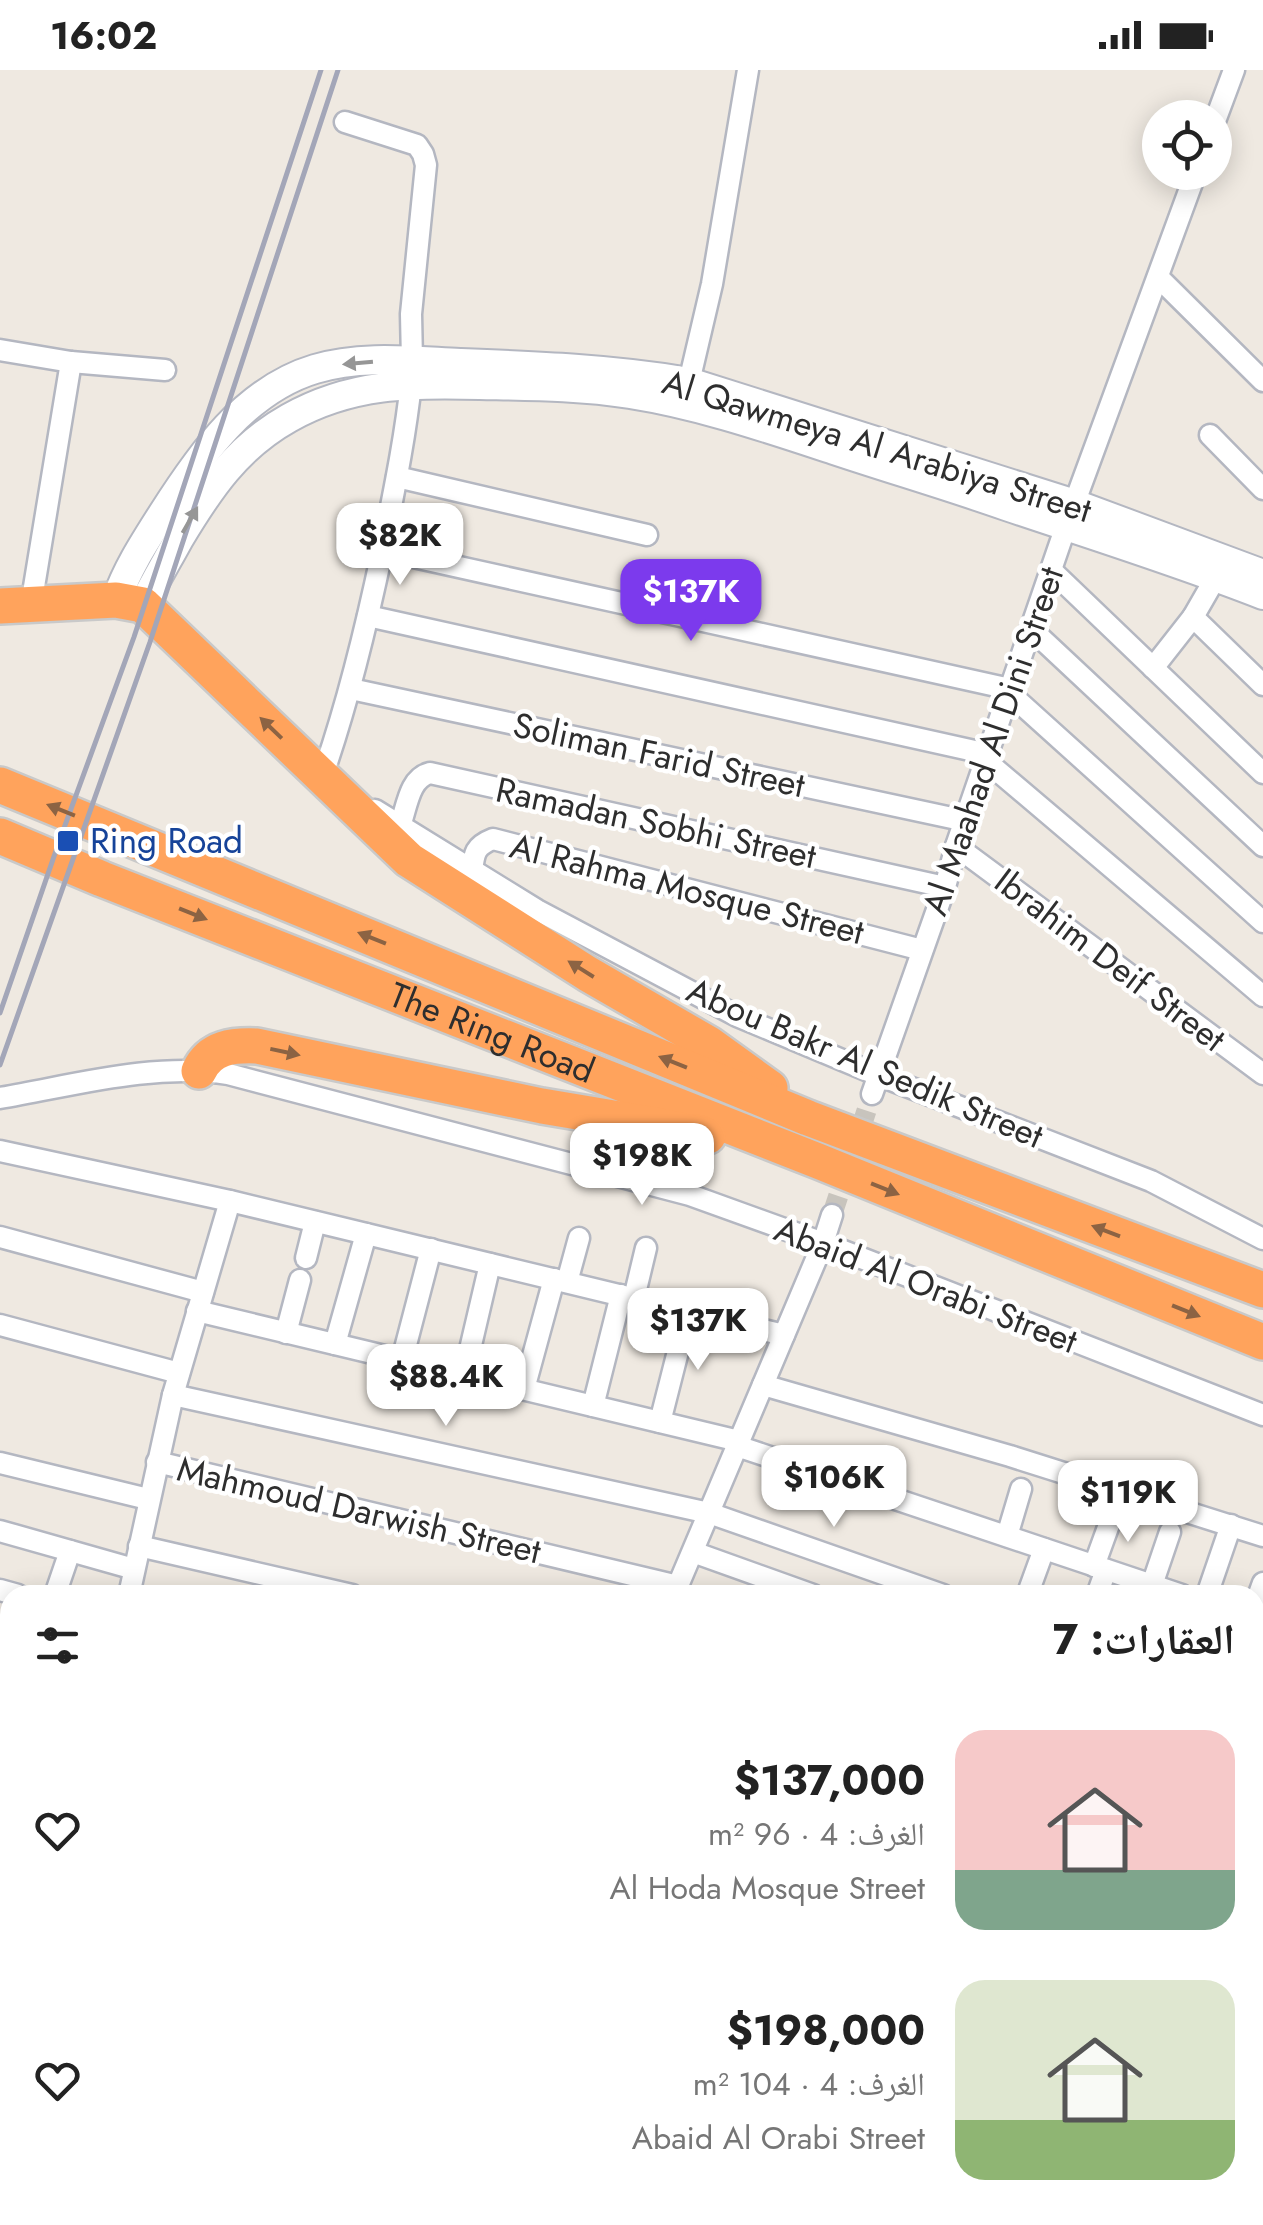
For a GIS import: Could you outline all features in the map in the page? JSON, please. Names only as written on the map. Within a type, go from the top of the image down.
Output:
[{"type":"highway","points":[[16,606],[129,603],[409,860],[588,974],[709,1044],[808,1118]]},
{"type":"highway","name":"The Ring Road","points":[[0,785],[808,1118],[1263,1290]]},
{"type":"highway","name":"The Ring Road","points":[[0,836],[1263,1342]]},
{"type":"highway","points":[[199,1071],[204,1060],[228,1046],[256,1046],[542,1106],[655,1124],[818,1161]]},
{"type":"street","points":[[688,382],[712,284],[748,70]]},
{"type":"street","points":[[1223,100],[1234,70]]},
{"type":"street","points":[[322,777],[351,689],[407,422],[411,314],[426,165],[417,145],[346,122]]},
{"type":"street","name":"Al Maahad Al Dini Street","points":[[875,1084],[1050,570],[1190,190]]},
{"type":"street","points":[[1158,278],[1263,381]]},
{"type":"street","points":[[0,350],[71,362],[164,370]]},
{"type":"street","points":[[16,606],[71,362]]},
{"type":"street","name":"Al Qawmeya Al Arabiya Street","points":[[129,603],[231,463],[258,438],[289,418],[322,402],[411,372],[543,367],[688,382],[1250,578]]},
{"type":"street","name":"Al Qawmeya Al Arabiya Street","points":[[411,372],[664,400],[1070,515],[1250,578]]},
{"type":"street","points":[[1210,435],[1263,489]]},
{"type":"street","points":[[397,477],[647,535]]},
{"type":"street","points":[[382,550],[1009,691],[1263,922]]},
{"type":"street","points":[[1050,570],[1263,773]]},
{"type":"street","points":[[1153,668],[1192,618],[1250,578]]},
{"type":"street","points":[[368,616],[987,758],[1263,996]]},
{"type":"street","points":[[1192,618],[1263,684]]},
{"type":"street","points":[[1031,628],[1263,846]]},
{"type":"street","name":"Soliman Farid Street","points":[[351,689],[966,821]]},
{"type":"street","name":"Ramadan Sobhi Street","points":[[400,826],[415,781],[430,773],[945,887]]},
{"type":"street","name":"Abou Bakr Al Sedik Street","points":[[322,777],[536,910],[875,1084],[1152,1180],[1263,1239]]},
{"type":"street","name":"Al Rahma Mosque Street","points":[[472,871],[480,844],[493,839],[922,950]]},
{"type":"street","name":"Ibrahim Deif Street","points":[[956,846],[1263,1074]]},
{"type":"street","name":"Abaid Al Orabi Street","points":[[0,1098],[142,1072],[228,1074],[690,1195],[1263,1415]]},
{"type":"street","points":[[0,1151],[230,1201],[784,1335]]},
{"type":"street","points":[[130,1585],[173,1395],[230,1201]]},
{"type":"street","points":[[678,1585],[832,1214]]},
{"type":"street","points":[[306,1258],[315,1222]]},
{"type":"street","points":[[335,1344],[366,1234]]},
{"type":"street","points":[[0,1237],[286,1333],[738,1444],[1152,1585],[1170,1532]]},
{"type":"street","points":[[524,1389],[560,1280],[580,1238]]},
{"type":"street","points":[[592,1406],[646,1248]]},
{"type":"street","points":[[402,1360],[431,1249]]},
{"type":"street","points":[[464,1374],[490,1264]]},
{"type":"street","points":[[286,1333],[300,1280]]},
{"type":"street","points":[[660,1422],[688,1312]]},
{"type":"street","points":[[0,1324],[179,1374]]},
{"type":"street","points":[[763,1386],[1010,1456],[1263,1536]]},
{"type":"street","points":[[173,1395],[709,1513],[914,1585]]},
{"type":"street","name":"Mahmoud Darwish Street","points":[[157,1462],[652,1585]]},
{"type":"street","points":[[0,1463],[148,1499]]},
{"type":"street","points":[[1007,1536],[1021,1490]]},
{"type":"street","points":[[1099,1585],[1115,1508]]},
{"type":"street","points":[[1210,1585],[1231,1526]]},
{"type":"street","points":[[0,1531],[134,1568]]},
{"type":"street","points":[[138,1546],[308,1585]]},
{"type":"street","points":[[1031,1585],[1044,1548]]},
{"type":"street","points":[[58,1585],[70,1550]]},
{"type":"street","points":[[692,1552],[785,1585]]},
{"type":"tunnel","points":[[832,1215],[872,1094]]},
{"type":"railway","points":[[0,1013],[134,637],[321,70]]},
{"type":"railway","points":[[0,1065],[150,642],[338,70]]},
{"type":"place","name":"Ring Road","points":[[68,841]]}]
